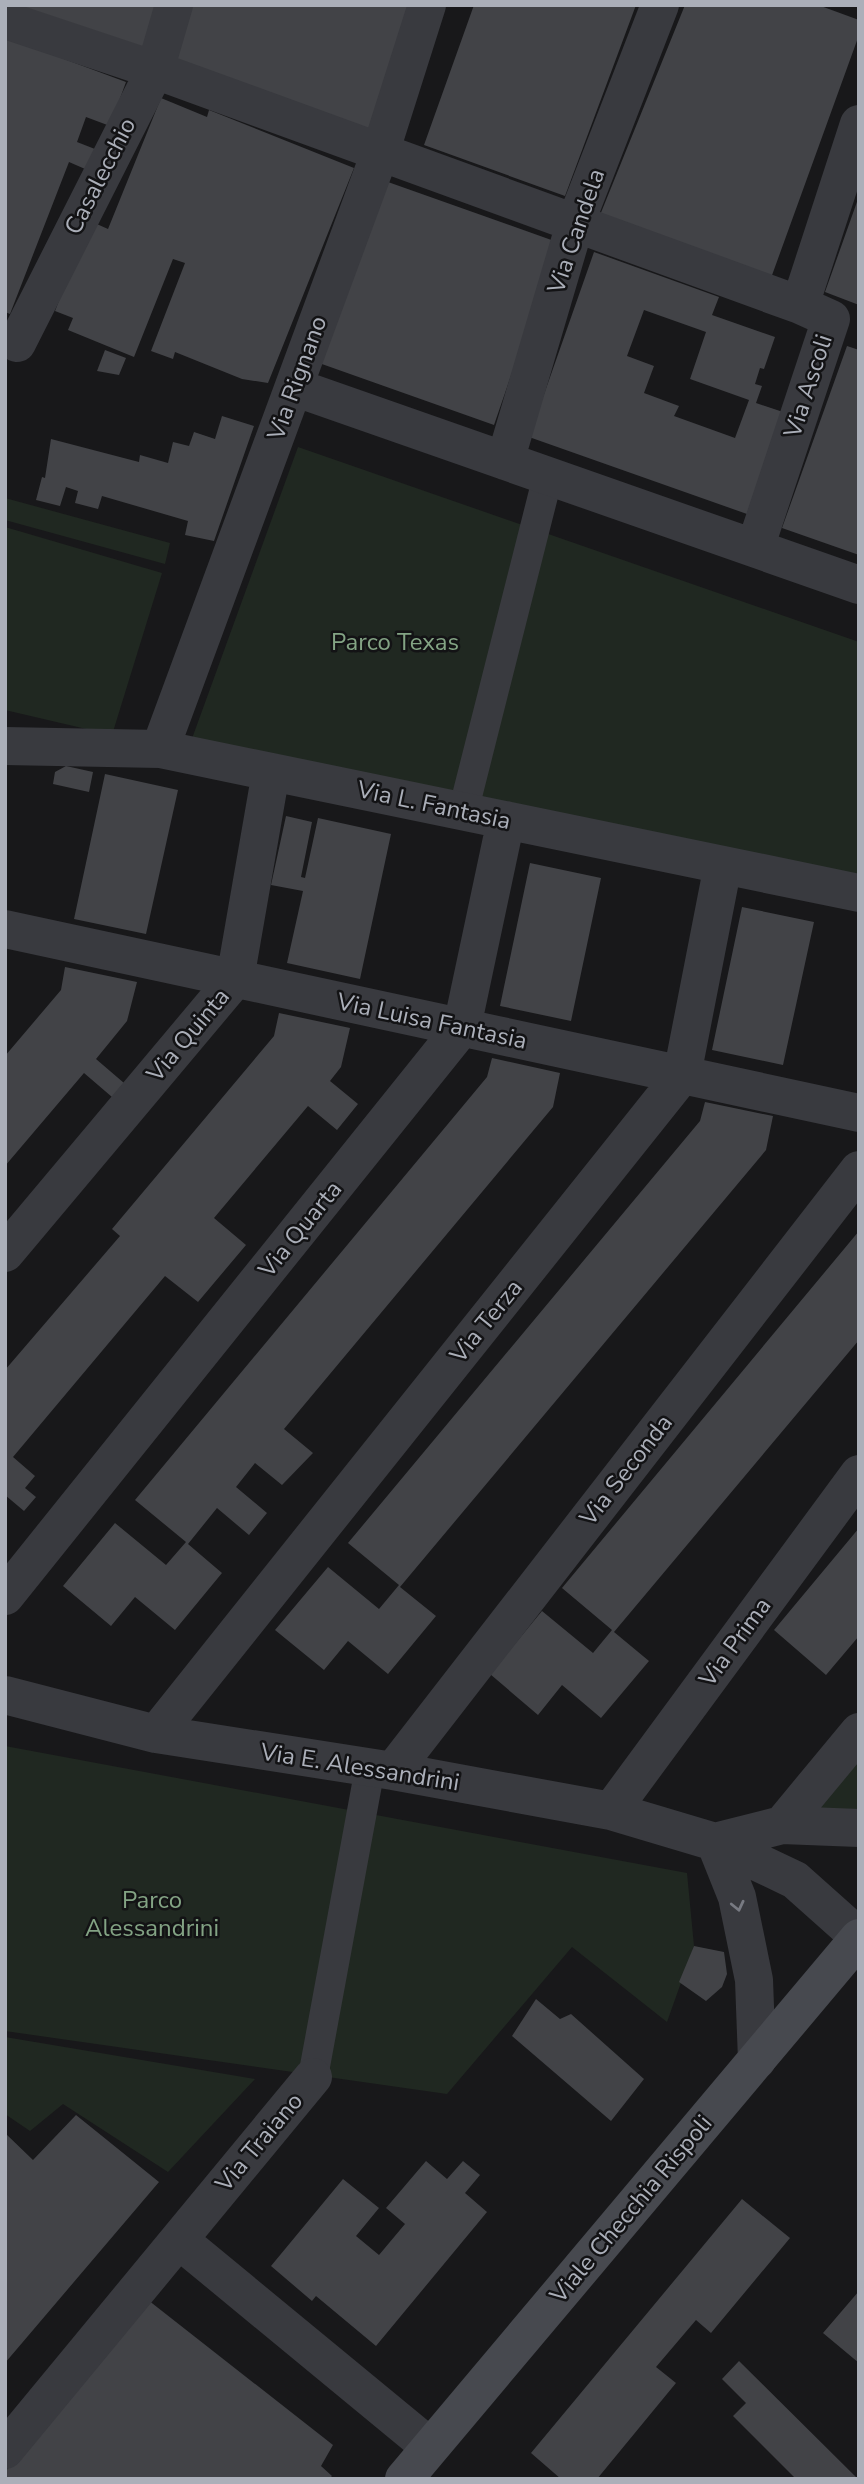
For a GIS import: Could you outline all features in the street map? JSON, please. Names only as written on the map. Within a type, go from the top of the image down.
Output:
[{"type":"main road","name":"Viale Checchia Rispoli","points":[[404,2479],[859,1938]]},
{"type":"street","name":"Casalecchio","points":[[17,343],[155,69],[174,5]]},
{"type":"street","name":"Via Rignano","points":[[160,749],[380,152],[427,5]]},
{"type":"street","name":"Via Candela","points":[[505,461],[575,224],[660,5]]},
{"type":"street","points":[[5,20],[155,69],[830,317]]},
{"type":"street","name":"Via Ascoli","points":[[755,548],[830,317],[859,124]]},
{"type":"street","points":[[294,387],[859,584]]},
{"type":"street","points":[[463,812],[548,476]]},
{"type":"street","name":"Via L. Fantasia","points":[[5,746],[160,749],[859,893]]},
{"type":"street","name":"Via Quinta","points":[[5,1253],[235,979],[271,772]]},
{"type":"street","name":"Via Quarta","points":[[5,1596],[462,1027],[506,820]]},
{"type":"street","name":"Via Terza","points":[[156,1734],[682,1075],[723,865]]},
{"type":"street","name":"Via Luisa Fantasia","points":[[5,930],[859,1113]]},
{"type":"street","name":"Via Seconda","points":[[382,1770],[859,1170]]},
{"type":"street","name":"Via Prima","points":[[611,1811],[859,1474]]},
{"type":"street","name":"Via E. Alessandrini","points":[[5,1695],[156,1734],[382,1770],[611,1811],[715,1842],[795,1880],[859,1938]]},
{"type":"street","points":[[782,1825],[859,1732]]},
{"type":"street","name":"Via Traiano","points":[[5,2450],[313,2077],[382,1770]]},
{"type":"street","points":[[757,2060],[754,1980],[737,1897],[715,1842],[782,1825],[859,1828]]},
{"type":"street","points":[[179,2240],[430,2447]]},
{"type":"green space","name":"Parco Texas","points":[[298,447],[859,642],[859,893],[186,755]]},
{"type":"green space","points":[[5,498],[170,543],[165,564],[5,520]]},
{"type":"green space","points":[[5,527],[162,573],[112,735],[5,710]]},
{"type":"green space","name":"Parco Alessandrini","points":[[5,1746],[687,1873],[694,1946],[667,2022],[572,1947],[447,2094],[5,2031]]},
{"type":"green space","points":[[859,1756],[859,1813],[814,1811]]},
{"type":"green space","points":[[5,2037],[255,2079],[168,2172],[63,2104],[30,2131],[5,2114]]},
{"type":"building","points":[[6,5],[160,5],[147,50]]},
{"type":"building","points":[[189,5],[414,5],[372,138],[172,61]]},
{"type":"building","points":[[474,5],[636,5],[565,196],[424,145]]},
{"type":"building","points":[[685,5],[818,5],[859,20],[859,35],[771,278],[598,220]]},
{"type":"building","points":[[5,37],[126,82],[110,126],[86,117],[77,142],[100,151],[92,172],[69,162],[10,314],[5,312]]},
{"type":"building","points":[[161,98],[207,117],[209,110],[354,168],[268,383],[242,379],[175,352],[173,359],[151,351],[185,263],[173,259],[134,357],[68,330],[73,318],[55,311],[90,221],[108,229]]},
{"type":"building","points":[[388,182],[557,242],[494,425],[319,363]]},
{"type":"building","points":[[859,199],[859,305],[825,292]]},
{"type":"building","points":[[594,252],[719,297],[712,315],[775,337],[764,369],[760,368],[755,384],[762,386],[756,403],[783,412],[747,514],[529,437]],"holes":[[[644,310],[706,332],[690,379],[749,400],[735,438],[674,416],[679,406],[644,393],[654,366],[627,356]]]},
{"type":"building","points":[[847,346],[859,350],[859,555],[782,528]]},
{"type":"building","points":[[105,350],[126,358],[119,375],[97,371]]},
{"type":"building","points":[[222,416],[254,426],[214,541],[185,535],[188,521],[102,496],[98,509],[75,503],[78,491],[66,487],[60,506],[36,500],[42,477],[45,478],[51,439],[139,462],[140,455],[168,463],[173,442],[189,446],[194,432],[215,439]]},
{"type":"building","points":[[66,766],[93,772],[89,792],[53,784],[55,772]]},
{"type":"building","points":[[105,774],[178,790],[146,934],[74,919]]},
{"type":"building","points":[[286,816],[312,822],[301,877],[305,878],[318,818],[391,834],[360,979],[287,963],[303,891],[271,885]]},
{"type":"building","points":[[530,863],[601,878],[571,1021],[500,1006]]},
{"type":"building","points":[[742,907],[814,922],[783,1065],[712,1050]]},
{"type":"building","points":[[65,967],[137,982],[127,1021],[96,1059],[124,1083],[112,1097],[84,1073],[5,1166],[5,1056],[61,990]]},
{"type":"building","points":[[279,1013],[350,1028],[341,1067],[330,1081],[358,1104],[337,1130],[308,1106],[214,1218],[246,1245],[198,1302],[165,1276],[13,1457],[35,1476],[25,1488],[36,1497],[24,1511],[5,1495],[5,1370],[120,1236],[112,1229],[274,1036]]},
{"type":"building","points":[[492,1058],[560,1073],[553,1107],[284,1429],[313,1453],[282,1485],[255,1463],[236,1487],[267,1513],[249,1535],[217,1508],[188,1544],[222,1573],[175,1630],[135,1597],[111,1626],[63,1586],[115,1523],[166,1565],[186,1542],[135,1500],[487,1077]]},
{"type":"building","points":[[705,1102],[773,1116],[766,1150],[400,1587],[436,1616],[388,1674],[348,1641],[324,1670],[275,1630],[328,1567],[379,1609],[399,1585],[348,1543],[700,1121]]},
{"type":"building","points":[[859,1231],[859,1340],[614,1632],[649,1661],[601,1718],[562,1685],[538,1715],[490,1674],[542,1611],[593,1653],[612,1630],[562,1588]]},
{"type":"building","points":[[859,1528],[859,1636],[826,1675],[774,1630]]},
{"type":"building","points":[[694,1946],[724,1952],[727,1974],[722,1987],[706,2001],[679,1982]]},
{"type":"building","points":[[536,1999],[560,2019],[571,2014],[644,2079],[611,2121],[512,2036]]},
{"type":"building","points":[[76,2115],[159,2182],[5,2363],[5,2133],[33,2160]]},
{"type":"building","points":[[426,2161],[447,2179],[463,2161],[480,2175],[465,2193],[487,2212],[376,2346],[316,2296],[312,2301],[271,2266],[343,2179],[379,2208],[356,2236],[379,2255],[405,2224],[386,2208]]},
{"type":"building","points":[[742,2199],[790,2238],[711,2333],[696,2320],[656,2367],[676,2383],[597,2479],[561,2479],[531,2453]]},
{"type":"building","points":[[859,2291],[859,2363],[823,2333]]},
{"type":"building","points":[[148,2300],[333,2445],[321,2466],[332,2476],[329,2479],[5,2479],[5,2472]]},
{"type":"building","points":[[739,2361],[858,2479],[796,2479],[733,2416],[746,2403],[722,2379]]}]
